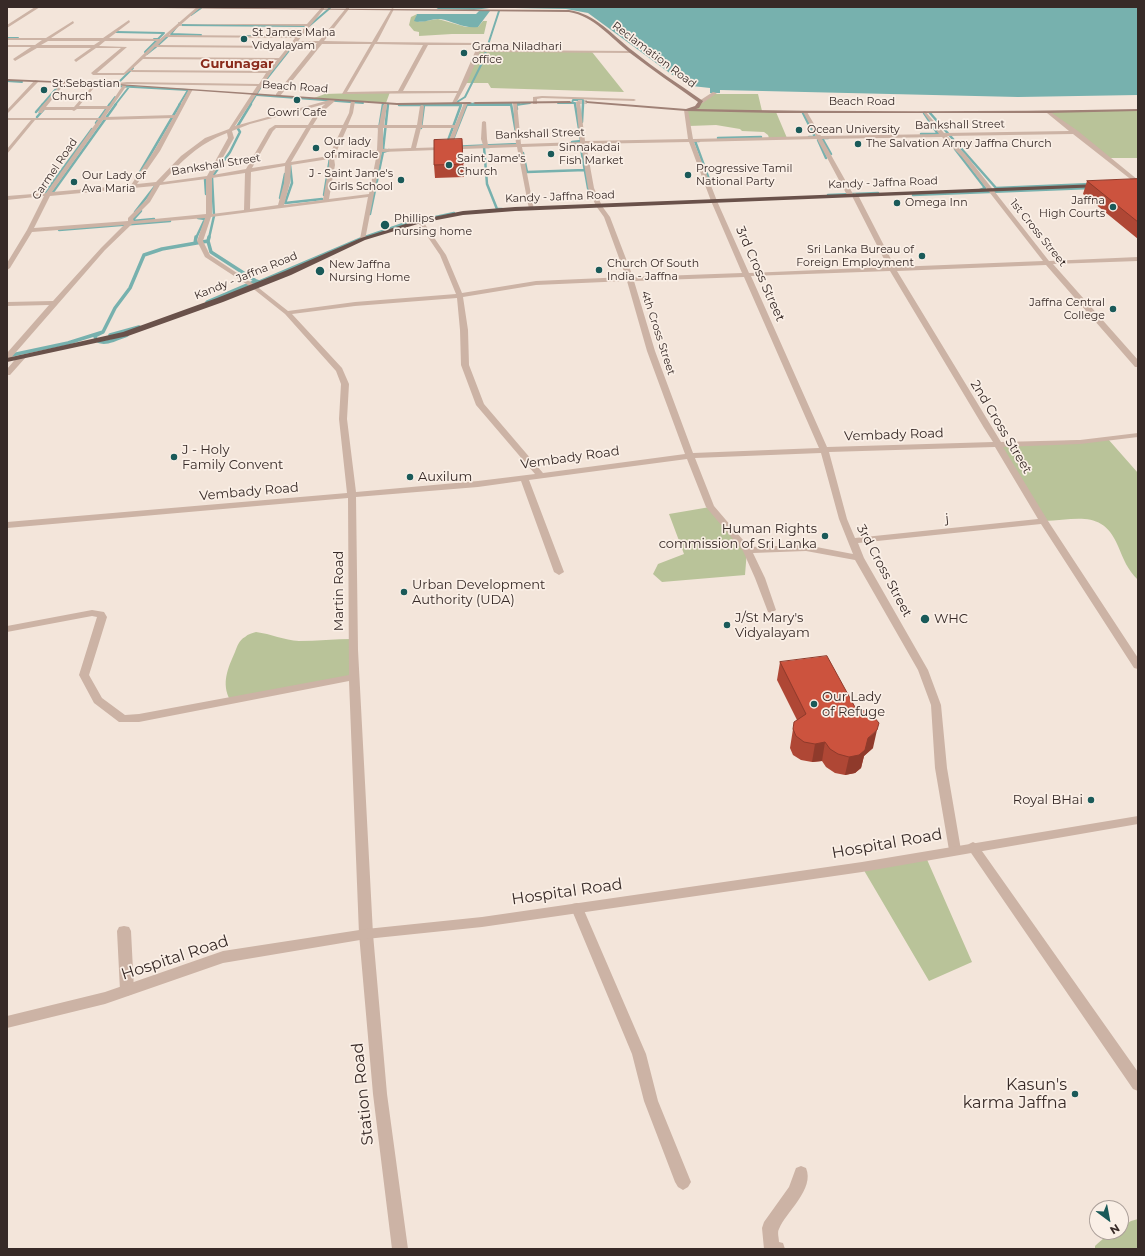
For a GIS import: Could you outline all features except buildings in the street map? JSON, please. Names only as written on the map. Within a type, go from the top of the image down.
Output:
[{"type":"highway","points":[[1131,184],[1138,184]]},
{"type":"highway","name":"Kandy - Jaffna Road","points":[[7,360],[125,334],[220,300],[288,273],[363,239],[443,215],[468,212],[532,209],[1109,185]]},
{"type":"main road","name":"Reclamation Road","points":[[53,7],[545,10],[580,13],[592,19],[631,52],[701,102],[697,107],[686,110]]},
{"type":"main road","name":"Beach Road","points":[[7,80],[114,85],[422,105],[454,103],[574,102]]},
{"type":"main road","name":"Beach Road","points":[[587,102],[686,110],[805,112],[1049,112],[1138,110]]},
{"type":"street","points":[[7,27],[38,7]]},
{"type":"street","points":[[114,85],[160,40],[199,7]]},
{"type":"street","points":[[210,216],[209,177],[229,142],[229,132],[269,72],[299,37],[307,25],[323,8]]},
{"type":"street","points":[[278,96],[348,8]]},
{"type":"street","points":[[281,206],[287,183],[288,163],[318,113],[344,93],[374,43],[392,9]]},
{"type":"street","points":[[76,61],[129,21]]},
{"type":"street","points":[[15,60],[73,22]]},
{"type":"street","points":[[184,24],[307,25]]},
{"type":"street","points":[[166,36],[299,37]]},
{"type":"street","points":[[7,39],[160,40]]},
{"type":"street","points":[[294,42],[481,44],[465,83],[454,103]]},
{"type":"street","points":[[400,92],[426,44]]},
{"type":"street","points":[[7,46],[125,47],[93,74],[124,74]]},
{"type":"street","points":[[154,46],[290,46]]},
{"type":"street","points":[[479,51],[631,52]]},
{"type":"street","points":[[144,58],[280,59]]},
{"type":"street","points":[[132,71],[269,72]]},
{"type":"street","points":[[7,113],[37,81]]},
{"type":"street","points":[[7,152],[64,82]]},
{"type":"street","points":[[114,85],[127,83],[260,85]]},
{"type":"street","points":[[66,119],[95,84]]},
{"type":"street","name":"Carmel Road","points":[[7,268],[30,230],[48,194],[125,86]]},
{"type":"street","points":[[134,185],[158,151],[191,90]]},
{"type":"street","points":[[344,93],[459,92]]},
{"type":"street","points":[[701,102],[715,93]]},
{"type":"street","points":[[535,103],[535,98],[542,97],[634,100]]},
{"type":"street","points":[[7,357],[103,248],[130,222],[130,219],[148,201],[158,184],[183,157],[207,139],[229,132],[248,123],[333,100]]},
{"type":"street","points":[[326,200],[332,165],[331,157],[351,113],[353,101]]},
{"type":"street","points":[[7,102],[18,102]]},
{"type":"street","name":"4th Cross Street","points":[[574,102],[591,188],[599,206],[607,217],[641,313],[651,351],[689,456],[710,507],[747,550],[760,578],[771,610]]},
{"type":"street","points":[[448,148],[456,126],[470,103]]},
{"type":"street","points":[[514,103],[519,145],[532,209]]},
{"type":"street","points":[[363,239],[380,151],[381,126],[385,104]]},
{"type":"street","points":[[413,150],[420,126],[422,105]]},
{"type":"street","points":[[42,109],[111,107]]},
{"type":"street","name":"3rd Cross Street","points":[[686,110],[691,140],[714,201],[824,450],[843,519],[859,558],[923,670],[936,705],[941,768],[955,850]]},
{"type":"street","name":"2nd Cross Street","points":[[805,112],[892,268],[1044,521],[1138,666]]},
{"type":"street","name":"1st Cross Street","points":[[925,112],[943,135],[964,156],[1048,263],[1138,364]]},
{"type":"street","points":[[1049,112],[1076,132],[1138,184]]},
{"type":"street","points":[[7,119],[101,119],[177,116]]},
{"type":"street","points":[[484,122],[486,146]]},
{"type":"street","points":[[247,211],[248,170],[271,130],[275,126],[344,128],[381,126],[456,126]]},
{"type":"street","name":"Bankshall Street","points":[[7,198],[134,185],[158,184],[209,177],[288,163],[380,151],[486,146],[691,140],[1076,132]]},
{"type":"street","points":[[30,230],[210,216],[372,195]]},
{"type":"street","name":"Martin Road","points":[[210,216],[200,241],[207,256],[253,286],[287,313],[339,370],[345,384],[343,419],[352,496],[354,677],[366,934]]},
{"type":"street","points":[[420,221],[443,255],[460,296],[464,330],[465,365],[480,405],[540,475]]},
{"type":"street","points":[[287,313],[355,304],[424,300],[460,296],[514,285],[536,283],[1138,259]]},
{"type":"street","points":[[7,304],[54,303]]},
{"type":"street","points":[[7,373],[22,357]]},
{"type":"street","name":"Vembady Road","points":[[7,525],[478,484],[689,456],[1080,442],[1138,435]]},
{"type":"street","points":[[524,477],[559,572]]},
{"type":"street","name":"j","points":[[853,541],[1044,521]]},
{"type":"street","points":[[747,550],[806,548],[859,558]]},
{"type":"street","points":[[7,629],[97,612],[101,614],[102,617],[84,675],[98,700],[123,719],[139,718],[354,677]]},
{"type":"street","name":"Hospital Road","points":[[7,1022],[105,998],[223,957],[366,934],[482,922],[862,867],[1138,820]]},
{"type":"street","points":[[973,847],[1138,1084]]},
{"type":"street","points":[[577,908],[639,1054],[651,1101],[683,1182]]},
{"type":"street","points":[[124,931],[127,990]]},
{"type":"street","name":"Station Road","points":[[366,934],[380,1094],[400,1249]]},
{"type":"street","points":[[777,1249],[771,1247],[770,1228],[796,1192],[801,1172]]},
{"type":"green space","points":[[417,14],[416,17],[419,22],[438,19],[466,27],[478,27],[483,21],[487,21],[484,34],[419,36],[419,32],[414,31],[409,25],[411,17]]},
{"type":"green space","points":[[479,51],[592,52],[624,92],[491,88],[488,83],[465,83]]},
{"type":"green space","points":[[390,92],[386,103],[314,98],[325,94]]},
{"type":"green space","points":[[713,94],[758,94],[762,111],[776,112],[787,138],[769,138],[764,132],[742,131],[740,129],[716,125],[689,126],[686,110],[697,107]]},
{"type":"green space","points":[[1138,110],[1138,158],[1108,158],[1049,112]]},
{"type":"green space","points":[[1108,439],[1138,473],[1138,580],[1126,564],[1112,534],[1105,526],[1087,519],[1044,521],[998,444]]},
{"type":"green space","points":[[710,507],[747,550],[745,575],[662,582],[653,574],[658,564],[684,554],[669,514]]},
{"type":"green space","points":[[256,632],[299,641],[353,639],[354,677],[230,700],[226,688],[226,676],[230,664],[241,640]]},
{"type":"green space","points":[[925,855],[972,962],[929,981],[862,867]]},
{"type":"green space","points":[[1138,1219],[1138,1249],[1095,1249],[1095,1246],[1102,1240],[1129,1240],[1129,1222]]},
{"type":"water","points":[[435,7],[497,7],[474,10],[438,9]]},
{"type":"water","points":[[497,7],[1138,7],[1138,95],[1018,97],[720,90],[720,93],[710,93],[710,88],[692,86],[671,74],[588,13],[566,9]]},
{"type":"water","points":[[479,11],[490,11],[478,27],[463,26],[440,19],[421,22],[414,21],[417,14],[476,14]]},
{"type":"waterway","points":[[191,15],[201,8]]},
{"type":"waterway","points":[[309,26],[330,8]]},
{"type":"waterway","points":[[461,105],[457,102],[465,97],[482,63],[499,11]]},
{"type":"waterway","points":[[178,25],[171,34],[201,35]]},
{"type":"waterway","points":[[179,25],[304,26]]},
{"type":"waterway","points":[[116,32],[164,33],[158,39]]},
{"type":"waterway","points":[[157,46],[168,36],[172,36]]},
{"type":"waterway","points":[[243,36],[296,36]]},
{"type":"waterway","points":[[7,38],[18,38]]},
{"type":"waterway","points":[[250,105],[262,85],[299,38]]},
{"type":"waterway","points":[[145,52],[158,39]]},
{"type":"waterway","points":[[147,54],[157,46]]},
{"type":"waterway","points":[[157,46],[162,46]]},
{"type":"waterway","points":[[115,86],[133,68]]},
{"type":"waterway","points":[[7,81],[22,82]]},
{"type":"waterway","points":[[42,105],[61,83]]},
{"type":"waterway","points":[[67,83],[115,86]]},
{"type":"waterway","points":[[115,86],[188,90],[179,105]]},
{"type":"waterway","points":[[115,105],[129,87]]},
{"type":"waterway","points":[[257,95],[363,103]]},
{"type":"waterway","points":[[109,105],[115,97]]},
{"type":"waterway","points":[[572,103],[573,100],[583,100],[583,104]]},
{"type":"waterway","points":[[516,105],[530,103]]},
{"type":"waterway","points":[[558,103],[572,103]]},
{"type":"waterway","points":[[36,112],[43,104]]},
{"type":"waterway","points":[[96,123],[110,104]]},
{"type":"waterway","points":[[53,192],[116,104]]},
{"type":"waterway","points":[[136,179],[180,104]]},
{"type":"waterway","points":[[209,238],[214,216],[212,177],[230,152],[240,132],[237,127],[251,104]]},
{"type":"waterway","points":[[379,129],[383,104]]},
{"type":"waterway","points":[[386,150],[383,150],[388,104]]},
{"type":"waterway","points":[[467,104],[511,104],[518,144],[450,147],[467,104]]},
{"type":"waterway","points":[[572,142],[581,141],[575,104]]},
{"type":"waterway","points":[[582,122],[583,104]]},
{"type":"waterway","points":[[399,105],[424,105]]},
{"type":"waterway","points":[[421,128],[424,105]]},
{"type":"waterway","points":[[424,105],[461,105]]},
{"type":"waterway","points":[[446,146],[461,105]]},
{"type":"waterway","points":[[467,105],[511,105]]},
{"type":"waterway","points":[[516,105],[517,109]]},
{"type":"waterway","points":[[37,117],[45,108]]},
{"type":"waterway","points":[[803,113],[815,137],[809,137]]},
{"type":"waterway","points":[[921,134],[938,134],[924,113]]},
{"type":"waterway","points":[[930,113],[996,188],[1091,184]]},
{"type":"waterway","points":[[45,193],[92,129]]},
{"type":"waterway","points":[[718,138],[761,137]]},
{"type":"waterway","points":[[828,138],[822,138],[831,154]]},
{"type":"waterway","points":[[818,140],[826,158]]},
{"type":"waterway","points":[[699,141],[695,141],[710,182]]},
{"type":"waterway","points":[[576,144],[580,143],[585,170]]},
{"type":"waterway","points":[[489,147],[484,147],[487,184],[497,209],[502,209]]},
{"type":"waterway","points":[[955,149],[985,188],[980,190]]},
{"type":"waterway","points":[[370,214],[383,152],[389,150]]},
{"type":"waterway","points":[[523,153],[527,172],[585,170]]},
{"type":"waterway","points":[[324,195],[330,158],[327,158]]},
{"type":"waterway","points":[[290,165],[292,183],[285,203],[322,199]]},
{"type":"waterway","points":[[585,170],[588,188],[592,198]]},
{"type":"waterway","points":[[280,198],[285,174]]},
{"type":"waterway","points":[[205,179],[206,194]]},
{"type":"waterway","points":[[135,212],[156,185]]},
{"type":"waterway","points":[[913,195],[1090,188]]},
{"type":"waterway","points":[[828,195],[878,193]]},
{"type":"waterway","points":[[141,211],[132,221],[154,219]]},
{"type":"waterway","points":[[362,238],[403,224],[454,213]]},
{"type":"waterway","points":[[196,238],[205,219],[198,218]]},
{"type":"waterway","points":[[59,230],[170,221]]},
{"type":"waterway","points":[[195,243],[196,237]]},
{"type":"waterway","points":[[208,241],[209,237]]},
{"type":"waterway","points":[[256,281],[259,282],[365,237]]},
{"type":"waterway","points":[[103,332],[115,308],[130,288],[144,255],[162,249],[208,241]]},
{"type":"waterway","points":[[208,241],[211,252],[256,281]]},
{"type":"waterway","points":[[207,302],[256,281]]},
{"type":"waterway","points":[[110,335],[139,327]]},
{"type":"waterway","points":[[7,356],[68,343],[103,332]]},
{"type":"waterway","points":[[103,332],[95,336],[96,340],[100,342],[107,342],[127,335]]},
{"type":"tunnel","points":[[178,24],[184,24]]},
{"type":"tunnel","points":[[578,102],[587,102]]},
{"type":"place","name":"St James Maha Vidyalayam","points":[[244,39]]},
{"type":"place","name":"Grama Niladhari office","points":[[464,53]]},
{"type":"place","name":"St.Sebastian Church","points":[[44,90]]},
{"type":"place","name":"Gowri Cafe","points":[[297,100]]},
{"type":"place","name":"Ocean University","points":[[799,130]]},
{"type":"place","name":"The Salvation Army Jaffna Church","points":[[858,144]]},
{"type":"place","name":"Our lady of miracle","points":[[316,148]]},
{"type":"place","name":"Sinnakadai Fish Market","points":[[551,154]]},
{"type":"place","name":"Saint Jame's Church","points":[[449,165]]},
{"type":"place","name":"Progressive Tamil National Party","points":[[688,175]]},
{"type":"place","name":"J - Saint Jame's Girls School","points":[[401,180]]},
{"type":"place","name":"Our Lady of Ava Maria","points":[[74,182]]},
{"type":"place","name":"Omega Inn","points":[[897,203]]},
{"type":"place","name":"Jaffna High Courts","points":[[1113,207]]},
{"type":"place","name":"Phillips nursing home","points":[[385,225]]},
{"type":"place","name":"Sri Lanka Bureau of Foreign Employment","points":[[922,256]]},
{"type":"place","name":"Church Of South India - Jaffna","points":[[599,270]]},
{"type":"place","name":"New Jaffna Nursing Home","points":[[320,271]]},
{"type":"place","name":"Jaffna Central College","points":[[1113,309]]},
{"type":"place","name":"J - Holy Family Convent","points":[[174,457]]},
{"type":"place","name":"Auxilum","points":[[410,477]]},
{"type":"place","name":"Human Rights commission of Sri Lanka","points":[[825,536]]},
{"type":"place","name":"Urban Development Authority (UDA)","points":[[404,592]]},
{"type":"place","name":"WHC","points":[[925,619]]},
{"type":"place","name":"J/St Mary's Vidyalayam","points":[[727,625]]},
{"type":"place","name":"Our Lady of Refuge","points":[[814,704]]},
{"type":"place","name":"Royal BHai","points":[[1091,800]]},
{"type":"place","name":"Kasun's karma Jaffna","points":[[1075,1094]]},
{"type":"district","name":"Gurunagar","points":[[237,64]]}]
